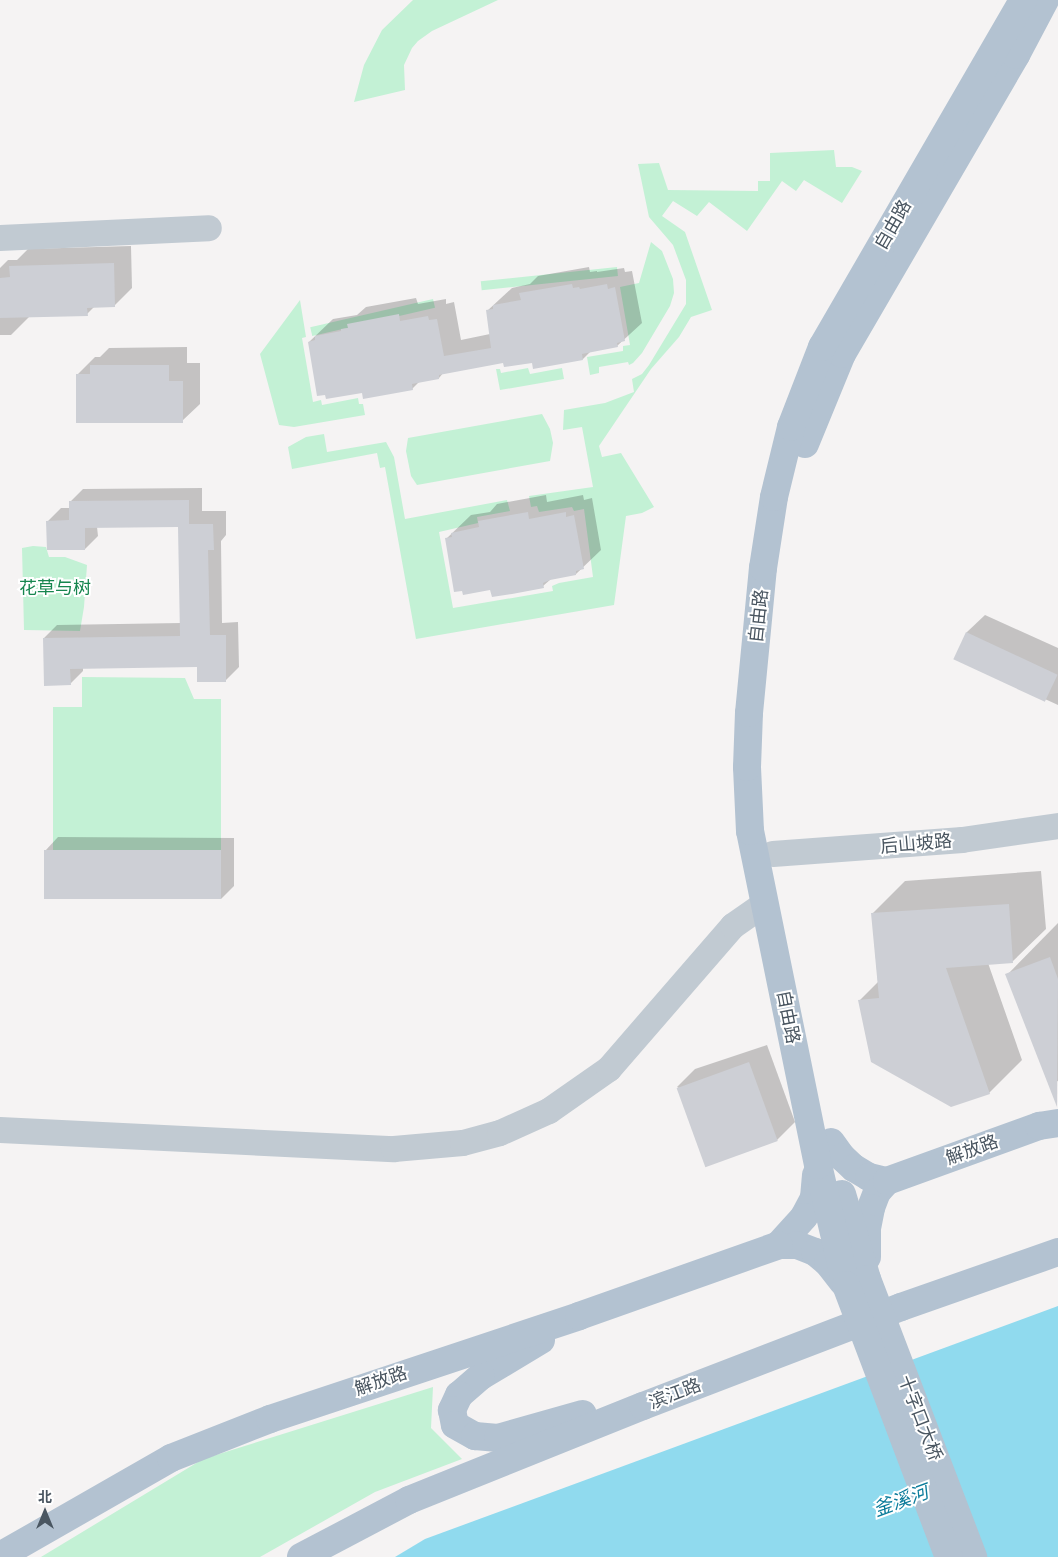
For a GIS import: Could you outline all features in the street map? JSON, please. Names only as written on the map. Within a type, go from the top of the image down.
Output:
[{"type":"main road","name":"自由路","points":[[856,1282],[818,1165],[750,831],[747,767],[749,713],[763,568],[774,497],[791,426],[822,347],[1023,0]]},
{"type":"main road","name":"自由路","points":[[856,1282],[850,1224],[831,1142],[768,828],[764,769],[767,713],[781,570],[791,499],[808,433],[842,354],[1016,55],[1045,0]]},
{"type":"main road","name":"解放路","points":[[887,1180],[1052,1123]]},
{"type":"main road","points":[[831,1142],[842,1157],[854,1168],[869,1177],[887,1180]]},
{"type":"main road","points":[[779,1245],[804,1217],[814,1198],[818,1165]]},
{"type":"main road","points":[[779,1245],[798,1245],[815,1252],[856,1282],[871,1208],[876,1192],[887,1180]]},
{"type":"main road","name":"解放路","points":[[0,1556],[171,1458],[278,1416],[579,1316],[779,1245]]},
{"type":"main road","name":"滨江路","points":[[301,1557],[409,1500],[644,1406],[901,1307],[1058,1252]]},
{"type":"main road","name":"十字口大桥","points":[[856,1282],[949,1557]]},
{"type":"main road","name":"十字口大桥","points":[[856,1282],[973,1557]]},
{"type":"main road","points":[[579,1316],[481,1376],[459,1395],[452,1410],[455,1425],[475,1436],[498,1438],[586,1413],[644,1406]]},
{"type":"street","points":[[0,238],[209,228]]},
{"type":"street","name":"后山坡路","points":[[773,854],[962,840],[1058,826]]},
{"type":"street","points":[[0,1130],[394,1149],[463,1142],[500,1133],[549,1111],[609,1069],[733,926],[764,904]]},
{"type":"green space","points":[[413,0],[498,0],[432,31],[418,41],[412,48],[404,65],[405,90],[354,102],[364,65],[382,30]]},
{"type":"green space","points":[[834,150],[836,167],[852,167],[862,171],[842,203],[804,180],[796,191],[782,181],[747,231],[709,202],[697,216],[673,201],[662,216],[685,232],[712,310],[691,317],[679,337],[651,369],[599,446],[602,457],[621,453],[654,507],[642,513],[626,516],[614,605],[416,639],[385,467],[380,468],[377,453],[292,469],[288,447],[306,437],[324,434],[327,452],[386,442],[394,457],[405,519],[507,500],[510,511],[477,517],[478,523],[439,532],[453,608],[553,591],[552,586],[559,583],[593,577],[584,509],[574,511],[572,507],[539,512],[537,506],[531,507],[529,496],[593,487],[582,427],[563,430],[564,410],[605,403],[634,392],[632,379],[642,374],[649,365],[686,304],[686,280],[673,245],[649,217],[638,164],[659,163],[668,190],[758,191],[758,181],[770,181],[770,153]]},
{"type":"green space","points":[[651,242],[662,251],[673,279],[674,293],[670,306],[642,353],[633,363],[629,365],[628,362],[599,367],[599,373],[590,375],[587,357],[623,351],[623,346],[630,345],[620,287],[639,283]]},
{"type":"green space","points":[[617,267],[618,276],[482,290],[481,281]]},
{"type":"green space","points":[[433,299],[435,308],[312,336],[310,327]]},
{"type":"green space","points":[[300,300],[306,337],[302,338],[313,402],[321,400],[322,405],[358,398],[359,404],[363,404],[365,415],[294,427],[279,425],[260,354]]},
{"type":"green space","points":[[528,368],[530,374],[562,368],[564,379],[500,390],[496,369],[500,369],[501,373]]},
{"type":"green space","points":[[542,414],[550,429],[553,443],[550,461],[417,485],[411,476],[406,451],[408,438]]},
{"type":"green space","name":"花草与树","points":[[33,546],[46,547],[49,557],[65,557],[87,565],[80,631],[24,630],[22,548]]},
{"type":"green space","points":[[82,677],[185,678],[194,699],[221,699],[221,851],[53,850],[53,707],[82,707]]},
{"type":"green space","points":[[433,1387],[431,1428],[462,1459],[375,1492],[260,1557],[41,1557],[203,1459]]},
{"type":"water","name":"釜溪河","points":[[1058,1306],[1058,1557],[395,1557],[425,1539]]},
{"type":"building","points":[[114,263],[115,307],[87,308],[88,316],[0,318],[0,278],[10,277],[9,266]]},
{"type":"building","points":[[572,284],[573,288],[579,287],[580,289],[607,284],[608,289],[615,287],[625,341],[617,343],[618,347],[582,354],[583,360],[533,369],[532,363],[504,367],[503,363],[439,375],[439,379],[412,384],[413,390],[363,399],[362,393],[326,399],[325,395],[317,396],[308,342],[315,340],[315,336],[341,331],[341,329],[348,328],[347,324],[399,314],[400,321],[428,316],[429,320],[437,319],[444,356],[491,348],[486,310],[493,309],[493,305],[521,300],[519,293]]},
{"type":"building","points":[[90,365],[169,365],[169,381],[183,381],[183,423],[76,423],[76,374],[90,374]]},
{"type":"building","points":[[189,500],[189,524],[213,524],[214,550],[208,550],[210,635],[226,635],[226,682],[197,682],[197,667],[70,669],[71,685],[44,686],[43,638],[180,636],[178,527],[85,528],[85,550],[47,550],[46,521],[69,520],[69,501]]},
{"type":"building","points":[[528,512],[529,519],[566,512],[566,517],[574,515],[584,569],[576,571],[576,575],[543,583],[544,588],[512,594],[492,597],[490,590],[463,595],[462,591],[454,592],[445,538],[452,537],[451,533],[479,527],[478,521]]},
{"type":"building","points":[[966,632],[1058,675],[1045,702],[953,659]]},
{"type":"building","points":[[44,850],[221,850],[221,899],[44,899]]},
{"type":"building","points":[[1009,904],[1013,963],[946,968],[990,1094],[951,1107],[871,1062],[858,1000],[879,998],[871,913]]},
{"type":"building","points":[[1050,957],[1058,979],[1057,1107],[1005,974]]},
{"type":"building","points":[[749,1062],[778,1141],[705,1167],[677,1088]]}]
